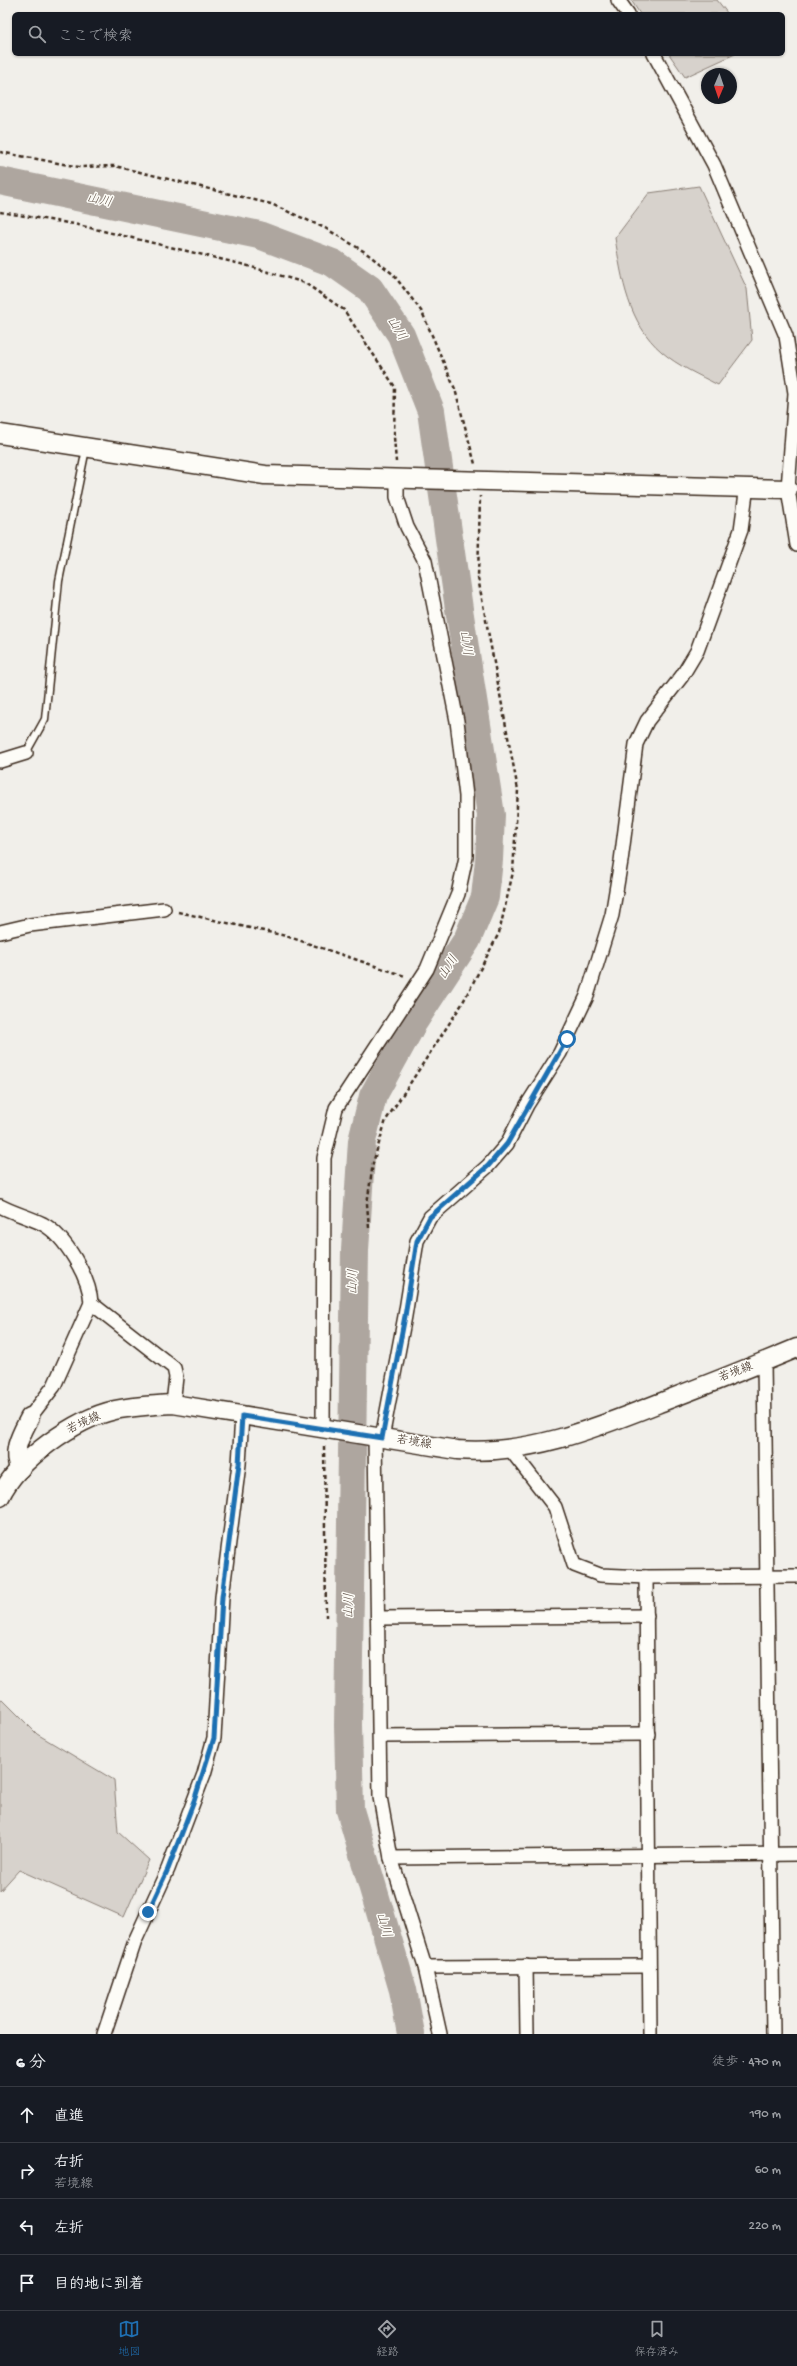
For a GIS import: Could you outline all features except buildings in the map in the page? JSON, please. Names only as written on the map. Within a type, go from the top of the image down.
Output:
[{"type":"street","points":[[618,0],[627,12]]},
{"type":"street","points":[[655,56],[714,165],[786,336],[796,392],[788,489],[797,545]]},
{"type":"street","points":[[0,434],[265,475],[747,486],[788,489]]},
{"type":"street","points":[[329,1430],[324,1158],[336,1108],[426,969],[458,894],[466,856],[466,796],[457,721],[425,561],[407,527],[397,497],[397,478]]},
{"type":"street","points":[[440,2034],[425,1968],[391,1858],[380,1797],[374,1437],[405,1316],[417,1241],[430,1217],[488,1166],[507,1144],[528,1105],[560,1054],[587,996],[612,916],[621,861],[626,810],[636,744],[647,721],[682,676],[697,651],[741,530],[747,486]]},
{"type":"street","points":[[0,761],[26,753]]},
{"type":"street","points":[[0,932],[30,925],[164,909]]},
{"type":"street","points":[[0,1206],[43,1224],[59,1235],[84,1277],[90,1294],[90,1303],[54,1386],[30,1417],[16,1452],[16,1460],[20,1469]]},
{"type":"street","points":[[90,1303],[174,1368],[176,1377],[173,1404]]},
{"type":"street","name":"若境線","points":[[0,1497],[20,1469],[56,1438],[99,1416],[120,1409],[173,1404],[329,1430],[457,1450],[479,1452],[510,1449],[540,1443],[601,1426],[797,1348]]},
{"type":"street","points":[[764,1362],[773,2034]]},
{"type":"street","points":[[104,2034],[132,1948],[168,1869],[204,1774],[214,1738],[222,1597],[239,1464],[242,1416]]},
{"type":"street","points":[[510,1449],[554,1507],[574,1564],[600,1575],[646,1577],[797,1576]]},
{"type":"street","points":[[646,1577],[650,2034]]},
{"type":"street","points":[[378,1618],[647,1616]]},
{"type":"street","points":[[380,1736],[648,1734]]},
{"type":"street","points":[[391,1858],[797,1854]]},
{"type":"street","points":[[526,1966],[527,2034]]},
{"type":"street","points":[[425,1968],[649,1966]]},
{"type":"lane","points":[[26,753],[46,719],[59,581],[86,447]]},
{"type":"path","points":[[0,152],[79,166],[115,166],[271,204],[325,228],[365,252],[393,274],[422,312],[455,389],[479,480]]},
{"type":"path","points":[[0,212],[74,224],[245,265],[305,283],[344,310],[395,387],[394,437],[397,478]]},
{"type":"path","points":[[164,909],[286,936],[419,981]]},
{"type":"path","points":[[326,1617],[329,1430]]},
{"type":"shaded area","points":[[631,0],[717,0],[726,12],[639,12]]},
{"type":"shaded area","points":[[670,56],[731,56],[705,68],[701,68],[701,70],[685,77]]},
{"type":"shaded area","points":[[699,186],[747,289],[752,340],[718,385],[668,357],[641,328],[628,300],[615,238],[649,193]]},
{"type":"shaded area","points":[[2,1699],[37,1734],[114,1780],[118,1832],[149,1860],[124,1917],[19,1870],[0,1891],[0,1700]]},
{"type":"waterway","name":"山川","points":[[0,181],[259,235],[333,263],[370,289],[401,335],[431,411],[459,609],[491,815],[489,860],[485,897],[467,940],[413,1023],[373,1096],[362,1141],[355,1250],[348,1725],[350,1810],[403,1990],[411,2034]]},
{"type":"route","points":[[148,1912],[168,1869],[194,1801],[204,1774],[214,1738],[222,1597],[239,1464],[242,1416],[382,1438],[405,1316],[417,1241],[430,1217],[488,1166],[507,1144],[528,1105],[560,1054],[567,1039]]}]
